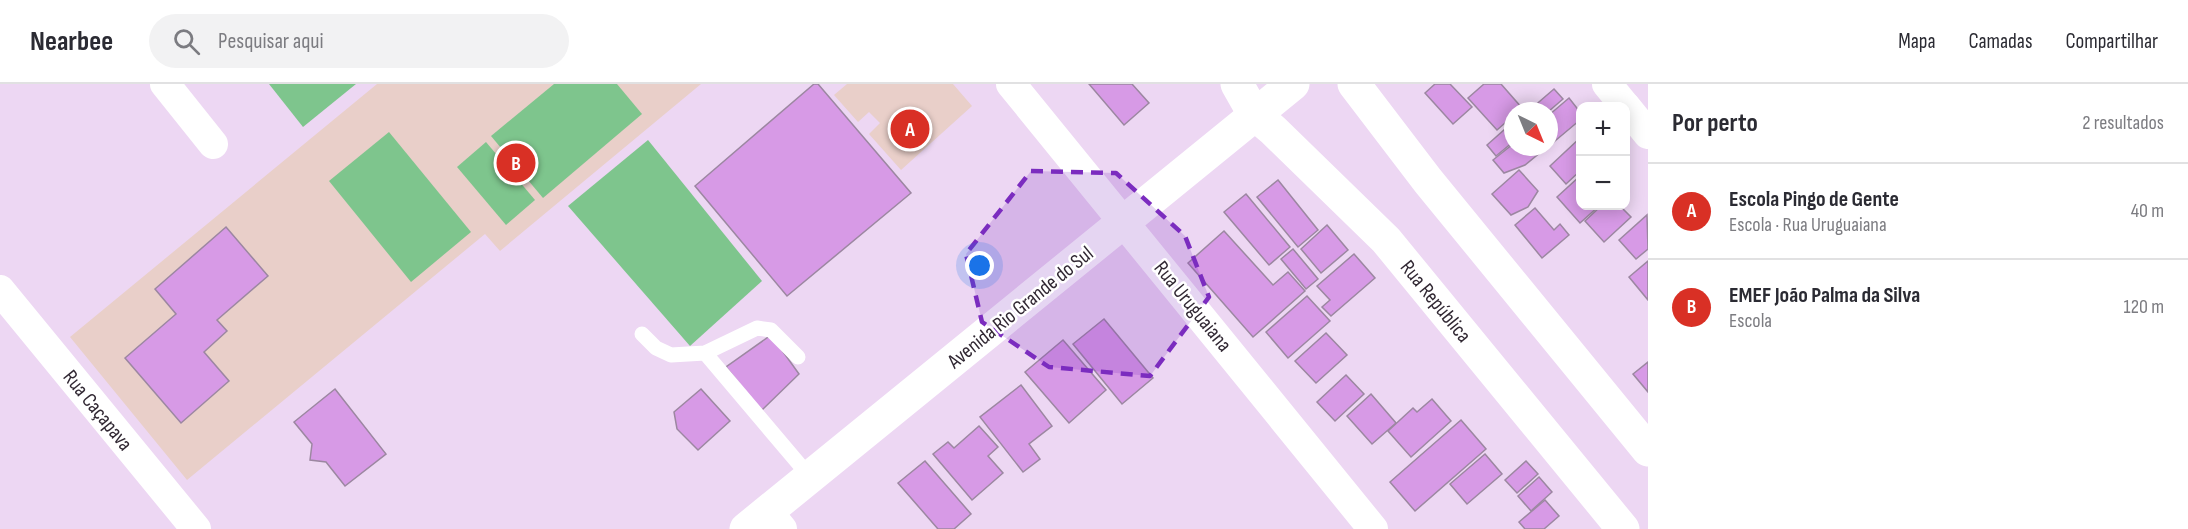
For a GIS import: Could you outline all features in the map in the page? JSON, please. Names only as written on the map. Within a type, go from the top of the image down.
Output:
[{"type":"street","points":[[165,84],[213,144]]},
{"type":"street","name":"Rua Uruguaiana","points":[[1011,84],[1373,529]]},
{"type":"street","name":"Rua República","points":[[1237,84],[1254,114],[1274,130],[1386,240],[1623,529]]},
{"type":"street","name":"Avenida Rio Grande do Sul","points":[[765,523],[810,477],[1293,84]]},
{"type":"street","points":[[1354,84],[1428,181],[1648,450]]},
{"type":"street","points":[[1607,84],[1622,102]]},
{"type":"street","points":[[1630,112],[1648,134]]},
{"type":"street","name":"Rua Caçapava","points":[[0,290],[196,529]]},
{"type":"lane","points":[[642,334],[656,348],[671,355],[705,353],[757,328],[771,330],[798,357]]},
{"type":"lane","points":[[705,353],[810,477]]},
{"type":"highlighted area","points":[[1031,171],[1116,173],[1185,236],[1209,297],[1150,376],[1049,367],[982,322],[966,254]]},
{"type":"shaded area","points":[[377,84],[701,84],[500,251],[485,234],[187,480],[70,337]]},
{"type":"shaded area","points":[[847,84],[953,84],[972,106],[901,170],[869,134],[880,123],[869,112],[858,122],[834,95]]},
{"type":"green space","points":[[269,84],[356,84],[303,127]]},
{"type":"green space","points":[[554,84],[617,84],[642,114],[543,198],[491,136]]},
{"type":"green space","points":[[389,132],[471,232],[411,282],[329,181]]},
{"type":"green space","points":[[648,140],[762,281],[690,346],[568,206]]},
{"type":"green space","points":[[486,142],[535,200],[506,225],[457,167]]},
{"type":"building","points":[[814,84],[818,84],[911,193],[787,296],[695,186]]},
{"type":"building","points":[[1089,84],[1132,84],[1149,103],[1124,125]]},
{"type":"building","points":[[1435,84],[1450,84],[1472,107],[1453,124],[1425,93]]},
{"type":"building","points":[[1484,84],[1501,84],[1517,102],[1504,102],[1504,124],[1497,130],[1468,98]]},
{"type":"building","points":[[1554,89],[1563,99],[1558,103],[1539,102]]},
{"type":"building","points":[[1569,98],[1576,107],[1576,123],[1558,138],[1558,107]]},
{"type":"building","points":[[1504,130],[1504,149],[1496,156],[1487,145]]},
{"type":"building","points":[[1576,142],[1576,175],[1566,184],[1550,166]]},
{"type":"building","points":[[1504,151],[1504,156],[1536,156],[1525,165],[1504,173],[1493,160]]},
{"type":"building","points":[[1519,170],[1538,191],[1528,207],[1511,215],[1492,194]]},
{"type":"building","points":[[1278,180],[1318,230],[1298,247],[1257,197]]},
{"type":"building","points":[[1576,180],[1576,210],[1595,210],[1580,223],[1557,197]]},
{"type":"building","points":[[1246,194],[1290,247],[1269,265],[1224,212]]},
{"type":"building","points":[[1535,208],[1554,230],[1560,224],[1569,235],[1542,258],[1515,225]]},
{"type":"building","points":[[1597,210],[1624,210],[1631,217],[1604,242],[1585,221]]},
{"type":"building","points":[[1647,215],[1648,249],[1636,259],[1619,240]]},
{"type":"building","points":[[1327,225],[1348,250],[1321,273],[1301,249]]},
{"type":"building","points":[[226,227],[268,276],[217,320],[227,331],[204,352],[229,381],[181,423],[125,358],[176,314],[155,289]]},
{"type":"building","points":[[1224,231],[1273,285],[1288,272],[1305,291],[1253,337],[1188,263]]},
{"type":"building","points":[[1293,249],[1318,279],[1306,289],[1281,259]]},
{"type":"building","points":[[1354,254],[1375,278],[1331,316],[1322,307],[1330,300],[1317,286]]},
{"type":"building","points":[[1648,261],[1648,300],[1629,277]]},
{"type":"building","points":[[1307,296],[1330,321],[1288,358],[1266,332]]},
{"type":"building","points":[[1104,319],[1153,378],[1122,404],[1073,344]]},
{"type":"building","points":[[1326,333],[1347,355],[1316,383],[1295,361]]},
{"type":"building","points":[[771,335],[799,374],[761,411],[726,367]]},
{"type":"building","points":[[1063,340],[1106,390],[1069,423],[1025,372]]},
{"type":"building","points":[[1648,362],[1648,392],[1633,374]]},
{"type":"building","points":[[1346,375],[1364,394],[1335,421],[1317,402]]},
{"type":"building","points":[[1021,385],[1052,426],[1029,444],[1040,459],[1023,472],[980,417]]},
{"type":"building","points":[[335,389],[386,454],[345,486],[326,462],[310,460],[312,444],[294,422]]},
{"type":"building","points":[[701,389],[730,421],[698,450],[677,429],[674,412]]},
{"type":"building","points":[[1371,394],[1396,423],[1372,444],[1347,416]]},
{"type":"building","points":[[1432,399],[1451,421],[1411,457],[1388,431],[1413,408],[1417,412]]},
{"type":"building","points":[[1461,420],[1486,449],[1415,511],[1390,482]]},
{"type":"building","points":[[979,426],[998,447],[988,456],[1003,473],[972,500],[933,454],[948,442],[954,448]]},
{"type":"building","points":[[1485,454],[1502,474],[1467,504],[1450,484]]},
{"type":"building","points":[[925,461],[971,514],[954,529],[938,529],[898,483]]},
{"type":"building","points":[[1526,461],[1538,474],[1517,493],[1505,480]]},
{"type":"building","points":[[1539,477],[1552,492],[1531,511],[1518,496]]},
{"type":"building","points":[[1545,500],[1559,516],[1544,529],[1525,529],[1519,522]]},
{"type":"place","name":"Escola Pingo de Gente","points":[[910,129]]},
{"type":"place","name":"EMEF João Palma da Silva","points":[[516,163]]}]
